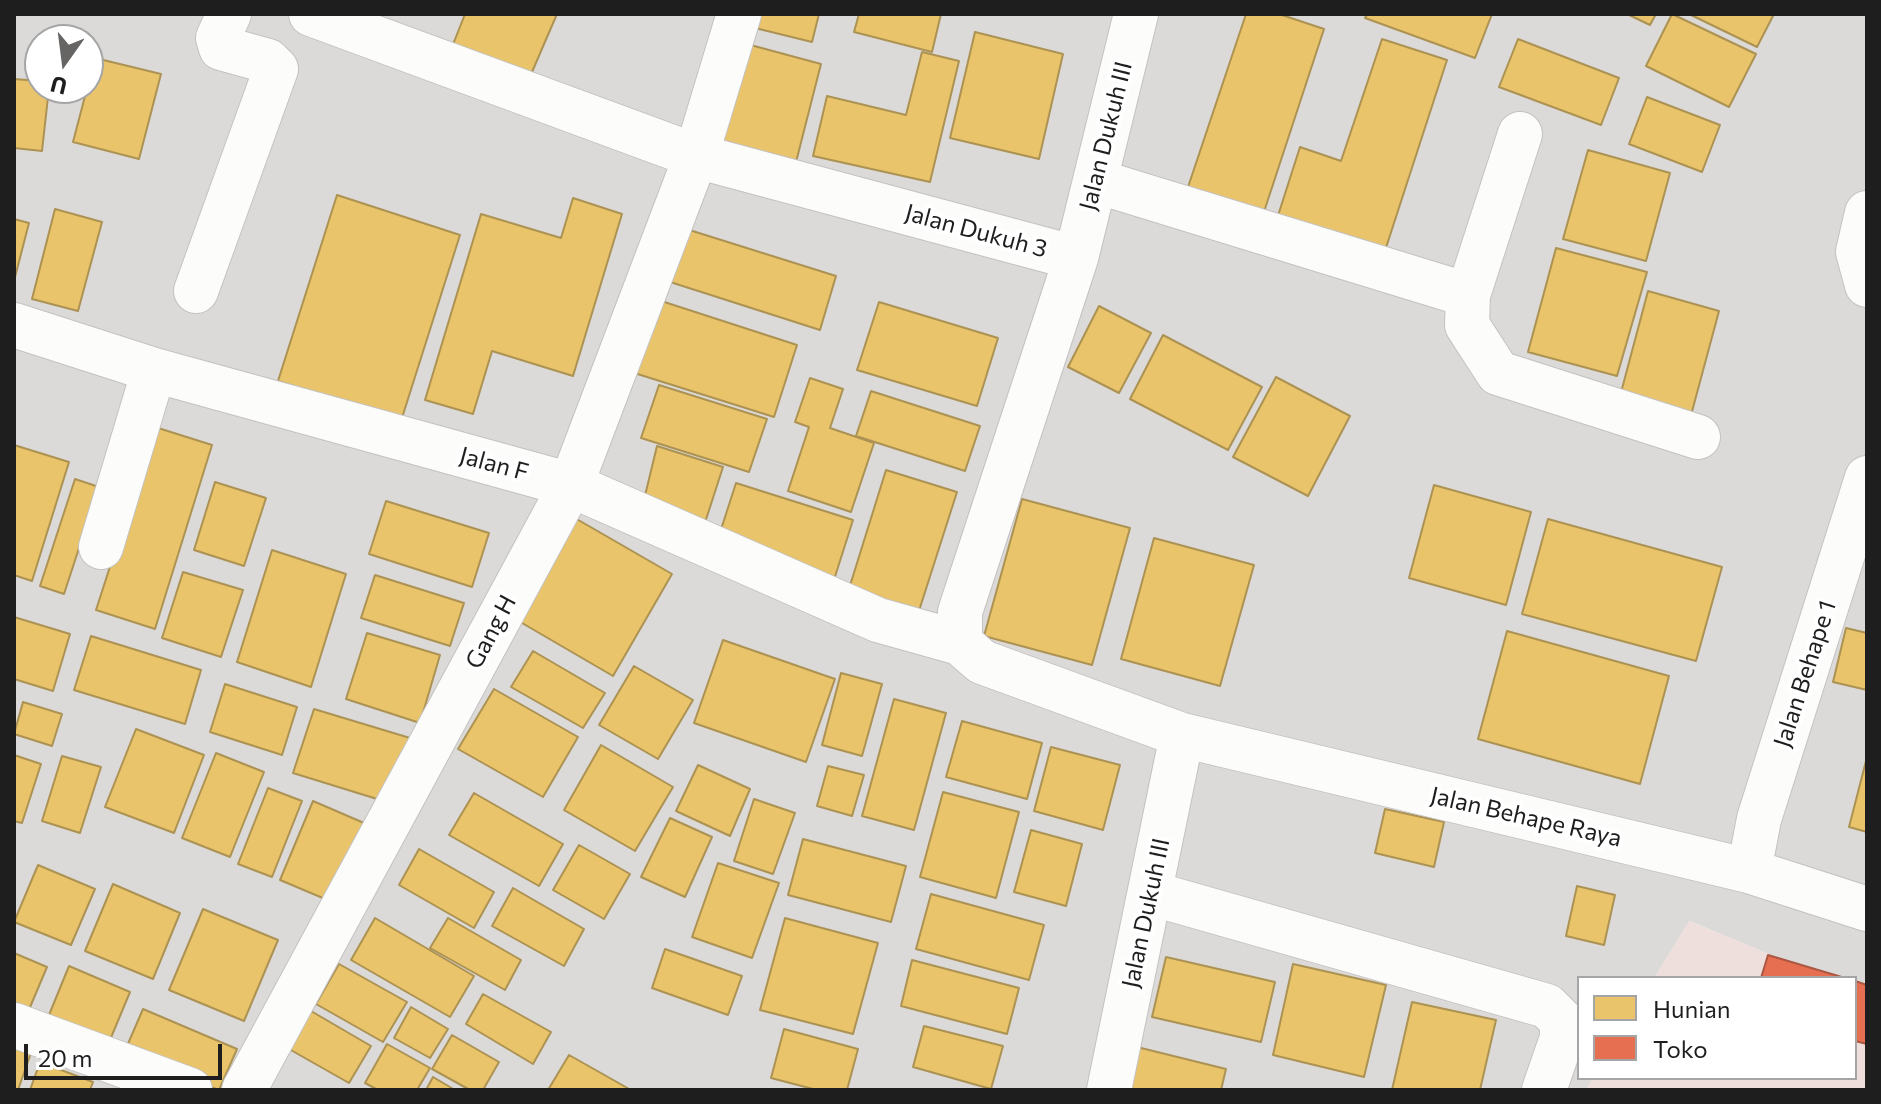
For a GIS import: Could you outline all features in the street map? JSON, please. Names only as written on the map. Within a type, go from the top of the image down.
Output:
[{"type":"street","points":[[196,291],[276,69],[268,61],[221,48],[218,38],[229,14]]},
{"type":"street","name":"Jalan Dukuh 3","points":[[311,14],[696,156],[1076,258],[960,612],[960,643]]},
{"type":"street","name":"Gang H","points":[[244,1090],[571,485],[696,156],[739,14]]},
{"type":"street","name":"Jalan Dukuh III","points":[[1076,258],[1136,14]]},
{"type":"street","points":[[1520,134],[1468,295],[1467,325],[1498,373],[1698,437]]},
{"type":"street","points":[[1096,181],[1468,295]]},
{"type":"street","points":[[1867,213],[1858,252],[1867,285]]},
{"type":"street","name":"Jalan F","points":[[14,325],[154,370],[571,485],[878,620],[960,643]]},
{"type":"street","points":[[101,547],[154,370]]},
{"type":"street","name":"Jalan Behape 1","points":[[1749,871],[1759,819],[1867,478]]},
{"type":"street","points":[[960,643],[982,662],[1182,735]]},
{"type":"street","name":"Jalan Dukuh III","points":[[1109,1090],[1182,735]]},
{"type":"street","name":"Jalan Behape Raya","points":[[1182,735],[1749,871],[1867,909]]},
{"type":"street","points":[[1150,893],[1547,1006],[1562,1021],[1562,1038],[1544,1090]]},
{"type":"street","points":[[14,1025],[190,1090]]},
{"type":"shaded area","points":[[14,14],[1867,14],[1867,995],[1857,991],[1857,976],[1821,976],[1690,921],[1655,976],[1577,976],[1577,1080],[1592,1080],[1586,1090],[14,1090]]},
{"type":"shaded area","points":[[1689,921],[1821,976],[1655,976]]},
{"type":"shaded area","points":[[1857,991],[1867,995],[1867,1090],[1586,1090],[1592,1080],[1857,1080]]},
{"type":"building: Hunian","points":[[465,14],[557,14],[529,79],[452,47]]},
{"type":"building: Hunian","points":[[758,14],[819,14],[812,42],[755,28]]},
{"type":"building: Hunian","points":[[859,14],[941,14],[932,52],[854,32]]},
{"type":"building: Hunian","points":[[1246,14],[1279,14],[1324,29],[1260,224],[1184,199]]},
{"type":"building: Hunian","points":[[1367,14],[1492,14],[1475,58],[1365,18]]},
{"type":"building: Hunian","points":[[1627,14],[1656,14],[1650,25]]},
{"type":"building: Hunian","points":[[1672,14],[1756,54],[1729,107],[1646,66]]},
{"type":"building: Hunian","points":[[1689,14],[1774,14],[1757,47]]},
{"type":"building: Hunian","points":[[975,32],[1063,54],[1039,159],[950,138]]},
{"type":"building: Hunian","points":[[1382,39],[1447,60],[1382,260],[1275,225],[1300,147],[1341,161]]},
{"type":"building: Hunian","points":[[1518,39],[1619,78],[1601,125],[1499,87]]},
{"type":"building: Hunian","points":[[732,40],[821,64],[795,166],[707,144]]},
{"type":"building: Hunian","points":[[922,52],[959,61],[930,182],[813,156],[827,96],[906,115]]},
{"type":"building: Hunian","points":[[104,60],[161,74],[139,159],[73,142],[83,104],[104,104]]},
{"type":"building: Hunian","points":[[14,79],[24,80],[24,104],[47,104],[42,151],[14,148]]},
{"type":"building: Hunian","points":[[1647,97],[1720,125],[1702,172],[1629,144]]},
{"type":"building: Hunian","points":[[1588,150],[1670,173],[1646,261],[1563,239]]},
{"type":"building: Hunian","points":[[337,195],[460,235],[401,421],[278,381]]},
{"type":"building: Hunian","points":[[573,198],[622,214],[573,376],[492,351],[473,414],[425,400],[481,214],[561,238]]},
{"type":"building: Hunian","points":[[55,209],[102,222],[78,311],[32,299]]},
{"type":"building: Hunian","points":[[14,219],[29,223],[14,281]]},
{"type":"building: Hunian","points":[[683,228],[836,276],[820,330],[667,281]]},
{"type":"building: Hunian","points":[[1556,248],[1647,272],[1617,376],[1528,352]]},
{"type":"building: Hunian","points":[[1648,291],[1719,311],[1690,419],[1619,400]]},
{"type":"building: Hunian","points":[[652,298],[797,345],[774,417],[628,371]]},
{"type":"building: Hunian","points":[[879,302],[998,338],[977,406],[857,370]]},
{"type":"building: Hunian","points":[[1099,306],[1151,333],[1119,393],[1068,367]]},
{"type":"building: Hunian","points":[[1163,335],[1262,387],[1228,450],[1130,399]]},
{"type":"building: Hunian","points":[[1276,377],[1350,416],[1308,496],[1233,457]]},
{"type":"building: Hunian","points":[[810,378],[843,389],[830,428],[874,443],[851,512],[788,491],[809,427],[795,422]]},
{"type":"building: Hunian","points":[[659,385],[767,419],[749,472],[641,438]]},
{"type":"building: Hunian","points":[[871,391],[980,426],[965,471],[856,436]]},
{"type":"building: Hunian","points":[[155,427],[212,445],[155,629],[96,610]]},
{"type":"building: Hunian","points":[[14,445],[69,462],[32,581],[14,575]]},
{"type":"building: Hunian","points":[[657,446],[723,467],[701,535],[641,512]]},
{"type":"building: Hunian","points":[[886,470],[957,492],[918,614],[848,592]]},
{"type":"building: Hunian","points":[[75,479],[99,487],[64,594],[40,586]]},
{"type":"building: Hunian","points":[[215,482],[266,498],[244,566],[194,550]]},
{"type":"building: Hunian","points":[[736,483],[853,520],[833,583],[716,545]]},
{"type":"building: Hunian","points":[[1434,485],[1531,512],[1506,605],[1409,578]]},
{"type":"building: Hunian","points":[[1022,499],[1130,528],[1092,665],[984,636]]},
{"type":"building: Hunian","points":[[386,501],[489,533],[472,587],[369,554]]},
{"type":"building: Hunian","points":[[568,514],[672,574],[613,676],[510,616]]},
{"type":"building: Hunian","points":[[1548,519],[1722,567],[1696,661],[1522,614]]},
{"type":"building: Hunian","points":[[1154,538],[1254,565],[1220,686],[1121,659]]},
{"type":"building: Hunian","points":[[272,550],[346,574],[311,687],[237,662]]},
{"type":"building: Hunian","points":[[183,572],[243,590],[221,657],[162,638]]},
{"type":"building: Hunian","points":[[375,575],[464,603],[450,646],[361,618]]},
{"type":"building: Hunian","points":[[14,617],[70,634],[53,691],[14,679]]},
{"type":"building: Hunian","points":[[1846,628],[1867,633],[1867,690],[1833,682]]},
{"type":"building: Hunian","points":[[1507,631],[1669,676],[1640,784],[1478,739]]},
{"type":"building: Hunian","points":[[367,633],[440,655],[420,723],[346,699]]},
{"type":"building: Hunian","points":[[91,636],[201,670],[185,724],[74,690]]},
{"type":"building: Hunian","points":[[723,640],[835,679],[806,762],[694,723]]},
{"type":"building: Hunian","points":[[533,651],[605,693],[583,728],[511,687]]},
{"type":"building: Hunian","points":[[634,666],[693,700],[658,759],[599,725]]},
{"type":"building: Hunian","points":[[841,673],[882,684],[862,756],[822,745]]},
{"type":"building: Hunian","points":[[225,684],[297,707],[282,755],[210,732]]},
{"type":"building: Hunian","points":[[494,689],[578,737],[543,797],[458,749]]},
{"type":"building: Hunian","points":[[894,699],[946,713],[914,830],[862,816]]},
{"type":"building: Hunian","points":[[23,702],[62,714],[52,746],[14,734]]},
{"type":"building: Hunian","points":[[314,709],[410,738],[390,803],[293,773]]},
{"type":"building: Hunian","points":[[962,721],[1042,743],[1027,799],[946,777]]},
{"type":"building: Hunian","points":[[136,729],[204,755],[174,833],[105,807]]},
{"type":"building: Hunian","points":[[601,745],[673,787],[635,851],[564,810]]},
{"type":"building: Hunian","points":[[1051,747],[1120,765],[1103,830],[1034,811]]},
{"type":"building: Hunian","points":[[216,753],[264,772],[230,857],[182,838]]},
{"type":"building: Hunian","points":[[14,755],[41,764],[22,823],[14,821]]},
{"type":"building: Hunian","points":[[62,756],[101,767],[80,833],[42,821]]},
{"type":"building: Hunian","points":[[1867,757],[1867,832],[1849,827]]},
{"type":"building: Hunian","points":[[698,765],[750,789],[730,836],[676,811]]},
{"type":"building: Hunian","points":[[828,766],[864,775],[852,816],[817,806]]},
{"type":"building: Hunian","points":[[268,788],[302,801],[272,877],[238,864]]},
{"type":"building: Hunian","points":[[943,792],[1019,812],[996,898],[920,877]]},
{"type":"building: Hunian","points":[[474,793],[563,844],[539,886],[449,835]]},
{"type":"building: Hunian","points":[[754,799],[795,813],[773,874],[734,861]]},
{"type":"building: Hunian","points":[[313,801],[371,826],[337,904],[280,880]]},
{"type":"building: Hunian","points":[[1385,809],[1444,822],[1434,867],[1375,853]]},
{"type":"building: Hunian","points":[[670,818],[712,837],[685,897],[641,877]]},
{"type":"building: Hunian","points":[[1031,830],[1082,844],[1066,906],[1014,892]]},
{"type":"building: Hunian","points":[[803,839],[906,866],[891,922],[788,895]]},
{"type":"building: Hunian","points":[[579,845],[630,874],[604,919],[553,890]]},
{"type":"building: Hunian","points":[[419,849],[494,892],[474,928],[399,885]]},
{"type":"building: Hunian","points":[[718,863],[779,883],[752,958],[692,937]]},
{"type":"building: Hunian","points":[[38,865],[95,889],[71,945],[14,922]]},
{"type":"building: Hunian","points":[[113,884],[180,913],[153,979],[85,951]]},
{"type":"building: Hunian","points":[[1577,886],[1615,895],[1604,945],[1566,936]]},
{"type":"building: Hunian","points":[[513,888],[584,929],[564,966],[492,926]]},
{"type":"building: Hunian","points":[[931,894],[1044,925],[1029,980],[916,949]]},
{"type":"building: Hunian","points":[[203,909],[278,940],[244,1021],[169,990]]},
{"type":"building: Hunian","points":[[375,918],[474,976],[450,1017],[351,960]]},
{"type":"building: Hunian","points":[[448,918],[521,960],[505,990],[430,948]]},
{"type":"building: Hunian","points":[[785,918],[878,943],[853,1034],[760,1010]]},
{"type":"building: Hunian","points":[[665,949],[742,976],[728,1015],[652,988]]},
{"type":"building: Hunian","points":[[14,953],[47,967],[28,1012],[14,1007]]},
{"type":"building: Hunian","points":[[1166,957],[1275,982],[1261,1042],[1152,1017]]},
{"type":"building: Hunian","points":[[912,960],[1019,988],[1007,1034],[901,1006]]},
{"type":"building: Hunian","points":[[339,964],[407,1002],[383,1042],[316,1004]]},
{"type":"building: Hunian","points":[[1293,964],[1386,985],[1364,1077],[1273,1055]]},
{"type":"building: Hunian","points":[[69,966],[130,992],[110,1040],[49,1015]]},
{"type":"building: Hunian","points":[[483,994],[551,1032],[533,1064],[466,1024]]},
{"type":"building: Hunian","points":[[1412,1002],[1496,1020],[1480,1090],[1392,1090]]},
{"type":"building: Hunian","points":[[411,1007],[448,1029],[430,1058],[394,1038]]},
{"type":"building: Hunian","points":[[143,1009],[237,1049],[219,1090],[124,1053]]},
{"type":"building: Hunian","points":[[311,1011],[371,1046],[349,1083],[289,1049]]},
{"type":"building: Hunian","points":[[924,1026],[1003,1046],[991,1089],[913,1067]]},
{"type":"building: Hunian","points":[[784,1029],[858,1049],[847,1090],[817,1090],[771,1078]]},
{"type":"building: Hunian","points":[[452,1035],[499,1062],[483,1090],[470,1090],[432,1069]]},
{"type":"building: Hunian","points":[[387,1044],[430,1068],[417,1090],[378,1090],[365,1083]]},
{"type":"building: Hunian","points":[[14,1046],[31,1053],[18,1090],[14,1090]]},
{"type":"building: Hunian","points":[[1137,1047],[1226,1069],[1221,1090],[1126,1090]]},
{"type":"building: Hunian","points":[[569,1055],[631,1090],[548,1090]]},
{"type":"building: Hunian","points":[[40,1062],[93,1082],[90,1090],[30,1090]]},
{"type":"building: Hunian","points":[[433,1077],[455,1090],[426,1090]]},
{"type":"building: Toko","points":[[1768,955],[1838,976],[1762,976]]},
{"type":"building: Toko","points":[[1857,982],[1867,985],[1867,1044],[1857,1042]]}]
